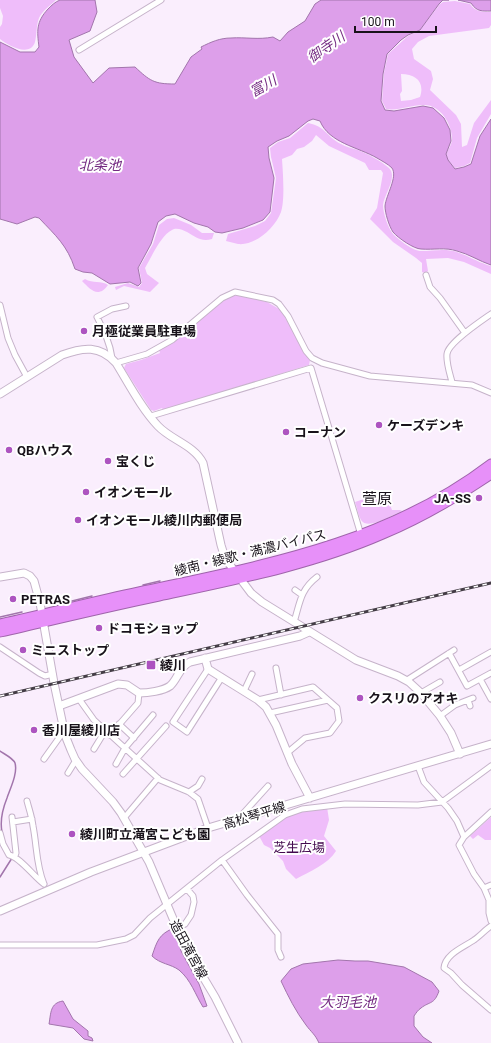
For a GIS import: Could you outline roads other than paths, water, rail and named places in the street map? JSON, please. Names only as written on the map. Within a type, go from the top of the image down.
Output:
[{"type":"highway","name":"綾南・綾歌・満濃バイパス","points":[[238,574],[322,549],[396,521],[426,506],[458,487],[491,464]]},
{"type":"highway","name":"綾南・綾歌・満濃バイパス","points":[[0,624],[42,618],[324,556],[382,535],[430,512],[491,474]]},
{"type":"highway","name":"綾南・綾歌・満濃バイパス","points":[[0,632],[42,618]]},
{"type":"street","points":[[79,50],[162,0]]},
{"type":"street","points":[[426,275],[430,287],[440,298],[465,333]]},
{"type":"street","points":[[0,394],[62,355],[80,349],[87,348],[95,350],[114,361],[147,354],[172,340],[222,298],[235,292],[273,300],[279,304],[288,316],[306,351],[312,358],[322,363],[370,376],[472,384],[491,393]]},
{"type":"street","points":[[0,306],[8,338],[27,377]]},
{"type":"street","points":[[126,306],[112,310],[97,317],[106,334],[114,361],[161,429],[193,450],[200,458],[204,469],[220,545],[225,558],[251,592],[262,602],[356,660],[406,680],[421,693],[440,716],[451,733],[460,754]]},
{"type":"street","points":[[452,382],[447,353],[449,349],[465,333],[491,314]]},
{"type":"street","points":[[151,416],[311,368],[361,535]]},
{"type":"street","name":"造田滝宮線","points":[[0,577],[20,573],[28,574],[34,580],[64,731],[71,750],[76,760],[113,802],[124,818],[143,852],[190,955],[221,1008],[238,1043]]},
{"type":"street","points":[[294,622],[305,587],[317,577]]},
{"type":"street","points":[[295,590],[302,595]]},
{"type":"street","points":[[59,706],[118,684],[127,685],[139,693],[165,688],[172,683],[185,664],[190,662],[300,636],[309,632]]},
{"type":"street","points":[[0,647],[39,673],[45,676],[52,674]]},
{"type":"street","points":[[406,680],[451,652],[467,686],[491,672]]},
{"type":"street","points":[[459,670],[491,652]]},
{"type":"street","points":[[205,658],[208,669],[258,700],[270,713],[287,752],[310,798]]},
{"type":"street","points":[[276,668],[281,695]]},
{"type":"street","points":[[208,669],[173,722],[187,732],[222,678]]},
{"type":"street","points":[[244,691],[252,674]]},
{"type":"street","points":[[480,679],[490,693],[491,700]]},
{"type":"street","points":[[421,693],[440,682]]},
{"type":"street","points":[[258,700],[313,687],[337,708],[339,721],[330,733],[305,738],[287,752]]},
{"type":"street","points":[[110,735],[138,703],[139,693]]},
{"type":"street","points":[[79,699],[94,720],[158,778],[189,792],[198,799],[208,828]]},
{"type":"street","points":[[440,716],[455,705],[470,699],[470,706]]},
{"type":"street","points":[[270,713],[328,700]]},
{"type":"street","points":[[116,764],[125,748],[153,715]]},
{"type":"street","points":[[119,724],[134,738]]},
{"type":"street","points":[[123,774],[166,726]]},
{"type":"street","points":[[44,759],[64,731]]},
{"type":"street","points":[[94,749],[105,731]]},
{"type":"street","name":"高松琴平線","points":[[0,911],[50,891],[91,872],[208,828],[491,744]]},
{"type":"street","points":[[68,773],[76,760]]},
{"type":"street","points":[[418,766],[424,782],[457,822],[464,837]]},
{"type":"street","points":[[0,945],[97,945],[117,942],[134,935],[150,918],[222,860],[284,815],[302,809],[345,804],[418,805],[442,802],[491,766]]},
{"type":"street","points":[[124,818],[158,778]]},
{"type":"street","points":[[189,792],[198,786],[202,779]]},
{"type":"street","points":[[238,820],[268,786]]},
{"type":"street","points":[[27,801],[32,819],[40,876],[50,891]]},
{"type":"street","points":[[491,812],[464,837],[459,845],[474,874],[484,888],[489,900],[489,913],[491,921]]},
{"type":"street","points":[[15,856],[13,819],[32,819]]},
{"type":"street","points":[[0,833],[4,848],[9,855],[15,856],[38,880],[44,884]]},
{"type":"street","points":[[222,860],[278,934],[278,950],[281,957]]},
{"type":"street","points":[[484,888],[491,885]]},
{"type":"street","points":[[177,928],[185,924],[191,915],[194,902],[193,896],[187,889]]},
{"type":"street","points":[[491,926],[452,954],[444,963],[444,968],[491,1010]]},
{"type":"water","name":"北条池","points":[[60,0],[95,0],[97,12],[90,31],[69,40],[74,57],[93,83],[109,68],[135,67],[153,81],[175,84],[191,57],[202,49],[201,47],[227,38],[273,37],[280,41],[288,32],[305,21],[315,4],[321,0],[443,0],[420,30],[401,40],[387,54],[383,74],[381,101],[385,110],[394,111],[423,106],[433,108],[444,118],[450,130],[451,141],[446,154],[448,160],[455,169],[471,164],[480,136],[491,119],[491,265],[453,250],[418,249],[398,237],[390,226],[385,209],[394,176],[392,168],[377,158],[345,144],[330,135],[320,121],[313,119],[308,121],[289,136],[268,147],[274,178],[270,212],[263,220],[243,228],[222,233],[215,232],[208,227],[194,223],[175,214],[166,216],[158,222],[151,244],[138,268],[141,283],[138,286],[130,282],[110,284],[92,273],[75,269],[65,247],[39,218],[35,217],[17,224],[0,219],[0,42],[20,52],[35,52],[39,47],[38,27],[41,18],[51,6]]},
{"type":"water","points":[[458,0],[491,0],[491,11],[480,10],[475,8],[471,3]]},
{"type":"water","points":[[174,928],[181,951],[199,984],[207,1006],[203,1007],[190,983],[179,970],[173,966],[158,961],[152,956],[159,939],[169,930]]},
{"type":"water","name":"大羽毛池","points":[[338,960],[368,961],[404,967],[432,982],[439,991],[433,1001],[421,1008],[414,1016],[414,1026],[423,1037],[432,1043],[319,1043],[299,1015],[281,981],[291,969],[303,964]]},
{"type":"water","points":[[63,1001],[73,1019],[88,1031],[88,1036],[92,1038],[93,1041],[84,1039],[73,1028],[49,1024],[53,1006]]},
{"type":"waterway","points":[[143,585],[160,581]]},
{"type":"waterway","points":[[54,600],[60,604],[92,596]]},
{"type":"waterway","points":[[0,617],[22,612]]},
{"type":"waterway","points":[[0,751],[12,759],[16,767],[3,811],[1,824],[2,832]]},
{"type":"waterway","points":[[0,877],[12,858]]},
{"type":"railway","points":[[0,696],[491,583]]},
{"type":"place","name":"月極従業員駐車場","points":[[84,331]]},
{"type":"place","name":"ケーズデンキ","points":[[379,425]]},
{"type":"place","name":"コーナン","points":[[286,432]]},
{"type":"place","name":"QBハウス","points":[[9,450]]},
{"type":"place","name":"宝くじ","points":[[108,461]]},
{"type":"place","name":"イオンモール","points":[[86,492]]},
{"type":"place","name":"JA-SS","points":[[479,498]]},
{"type":"place","name":"イオンモール綾川内郵便局","points":[[78,520]]},
{"type":"place","name":"PETRAS","points":[[13,599]]},
{"type":"place","name":"ドコモショップ","points":[[99,628]]},
{"type":"place","name":"ミニストップ","points":[[23,650]]},
{"type":"place","name":"綾川","points":[[151,665]]},
{"type":"place","name":"クスリのアオキ","points":[[360,698]]},
{"type":"place","name":"香川屋綾川店","points":[[34,730]]},
{"type":"place","name":"綾川町立滝宮こども園","points":[[72,834]]},
{"type":"district","name":"萱原","points":[[377,499]]},
{"type":"water label","name":"御寺川","points":[[326,47]]},
{"type":"water label","name":"富川","points":[[263,86]]},
{"type":"park label","name":"芝生広場","points":[[299,847]]}]
